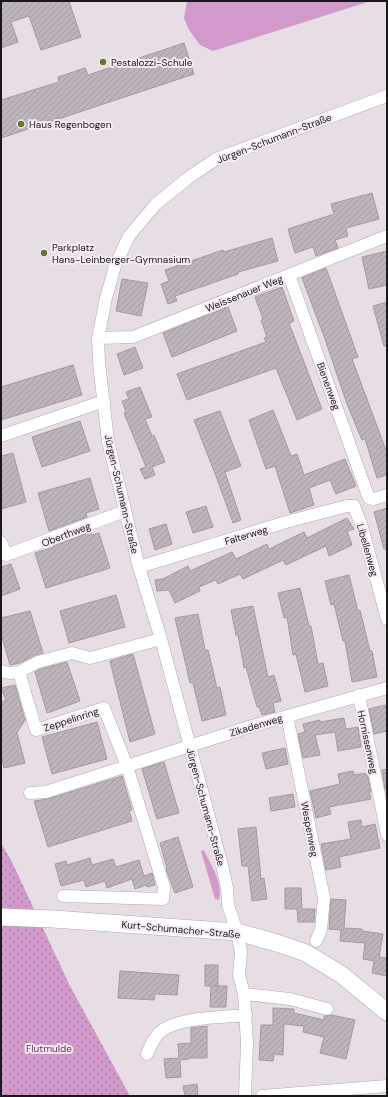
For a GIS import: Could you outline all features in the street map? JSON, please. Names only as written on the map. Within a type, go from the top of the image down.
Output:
[{"type":"main road","name":"Kurt-Schumacher-Straße","points":[[1,917],[53,919],[237,932],[306,953],[342,975],[387,1012]]},
{"type":"street","name":"Jürgen-Schumann-Straße","points":[[245,1096],[247,1042],[244,994],[239,975],[241,952],[237,932],[228,905],[227,888],[222,865],[161,639],[138,568],[108,441],[98,363],[98,338],[106,298],[115,266],[129,236],[156,204],[188,178],[216,159],[387,96]]},
{"type":"street","name":"Weissenauer Weg","points":[[98,338],[133,337],[387,236]]},
{"type":"street","name":"Bienenweg","points":[[289,275],[369,498],[374,499],[387,495]]},
{"type":"street","points":[[1,436],[104,401]]},
{"type":"street","name":"Falterweg","points":[[138,568],[286,522],[347,506],[354,506]]},
{"type":"street","name":"Libellenweg","points":[[354,506],[360,522],[387,619]]},
{"type":"street","name":"Oberthweg","points":[[1,542],[3,556],[125,511]]},
{"type":"street","points":[[1,671],[9,673],[19,672],[38,662],[72,653],[90,658],[161,639]]},
{"type":"street","name":"Zeppelinring","points":[[19,672],[36,730],[104,708],[127,766]]},
{"type":"street","name":"Zikadenweg","points":[[30,793],[46,792],[252,726],[387,688]]},
{"type":"street","name":"Hornissenweg","points":[[359,695],[387,835]]},
{"type":"street","name":"Wespenweg","points":[[287,716],[324,898],[321,930],[316,941]]},
{"type":"street","points":[[63,896],[163,899],[164,887],[127,766]]},
{"type":"street","points":[[244,994],[290,998],[327,1009]]},
{"type":"street","points":[[147,1054],[152,1042],[160,1032],[180,1021],[246,1015]]},
{"type":"street","points":[[262,1096],[346,1093],[387,1086]]},
{"type":"green space","points":[[187,1],[371,1],[213,51],[200,45],[189,30],[184,18]]},
{"type":"green space","name":"Flutmulde","points":[[1,843],[12,862],[70,986],[130,1096],[1,1096]]},
{"type":"green space","points":[[204,850],[218,880],[220,893],[219,900],[215,899],[214,896],[201,851]]},
{"type":"building","points":[[1,1],[69,1],[81,37],[41,50],[29,16],[11,22],[18,42],[1,48]]},
{"type":"building","points":[[184,43],[194,74],[1,138],[1,100],[59,82],[58,77],[85,68],[88,75]]},
{"type":"building","points":[[372,193],[379,219],[346,228],[348,236],[335,240],[338,248],[316,256],[313,247],[295,253],[288,229],[334,214],[331,204]]},
{"type":"building","points":[[272,238],[278,261],[238,272],[238,274],[175,296],[177,301],[168,304],[161,284],[169,281],[165,270],[223,250],[224,252]]},
{"type":"building","points":[[387,251],[387,285],[369,289],[362,257]]},
{"type":"building","points":[[326,268],[358,357],[352,359],[387,453],[387,475],[377,478],[365,439],[362,440],[347,404],[302,278]]},
{"type":"building","points":[[122,279],[148,283],[141,316],[116,311]]},
{"type":"building","points":[[282,287],[294,321],[289,323],[322,409],[297,420],[276,368],[187,400],[177,374],[266,342],[264,338],[267,337],[261,320],[263,319],[255,297]]},
{"type":"building","points":[[387,302],[387,346],[384,346],[373,306]]},
{"type":"building","points":[[228,307],[237,331],[172,357],[163,333]]},
{"type":"building","points":[[135,347],[143,368],[124,375],[117,354]]},
{"type":"building","points":[[73,365],[82,395],[1,420],[1,387]]},
{"type":"building","points":[[140,387],[152,417],[145,419],[152,436],[154,435],[165,462],[152,467],[155,475],[145,479],[140,469],[146,467],[124,413],[126,412],[122,401],[129,399],[126,392]]},
{"type":"building","points":[[273,410],[291,456],[297,454],[304,475],[345,459],[356,486],[336,494],[330,480],[309,488],[314,505],[290,513],[275,466],[266,469],[249,420]]},
{"type":"building","points":[[220,411],[241,466],[225,472],[241,520],[233,523],[194,420]]},
{"type":"building","points":[[80,421],[90,451],[42,467],[32,437]]},
{"type":"building","points":[[13,453],[26,502],[1,509],[1,456]]},
{"type":"building","points":[[90,478],[99,509],[86,513],[87,517],[49,531],[38,493]]},
{"type":"building","points":[[206,506],[213,527],[193,533],[186,512]]},
{"type":"building","points":[[387,508],[387,549],[384,549],[374,512]]},
{"type":"building","points":[[347,518],[354,529],[347,531],[352,545],[329,556],[326,546],[286,565],[283,560],[243,579],[240,574],[218,584],[216,580],[199,587],[200,591],[175,603],[169,590],[157,591],[155,580],[163,579],[188,566],[190,571],[232,552],[236,559],[267,544],[269,549],[304,532],[307,538]]},
{"type":"building","points":[[166,524],[172,544],[155,550],[149,529]]},
{"type":"building","points":[[91,532],[92,535],[99,533],[110,568],[46,588],[35,553]]},
{"type":"building","points":[[11,564],[20,589],[1,596],[1,567]]},
{"type":"building","points":[[349,575],[358,611],[360,610],[370,651],[372,651],[377,677],[352,682],[345,641],[343,641],[334,604],[331,605],[325,581]]},
{"type":"building","points":[[300,588],[309,626],[311,626],[318,664],[323,663],[328,686],[305,692],[296,654],[293,655],[287,617],[284,618],[278,593]]},
{"type":"building","points":[[116,595],[125,627],[69,643],[60,611]]},
{"type":"building","points":[[253,606],[268,677],[274,675],[281,701],[273,703],[275,712],[262,715],[259,707],[257,707],[246,667],[244,668],[238,635],[236,635],[231,610]]},
{"type":"building","points":[[30,611],[43,653],[35,655],[20,663],[10,665],[1,634],[1,618]]},
{"type":"building","points":[[198,614],[205,650],[208,650],[217,688],[220,687],[226,715],[202,721],[193,683],[190,683],[175,618]]},
{"type":"building","points":[[133,654],[155,734],[130,742],[110,661]]},
{"type":"building","points":[[67,662],[80,701],[47,713],[35,672]]},
{"type":"building","points":[[15,685],[25,720],[17,733],[25,763],[4,768],[1,755],[1,702],[6,700],[1,688]]},
{"type":"building","points":[[385,705],[387,714],[387,731],[374,734],[369,709]]},
{"type":"building","points":[[344,718],[346,729],[358,727],[361,747],[338,751],[335,732],[315,735],[320,755],[303,758],[298,734],[305,732],[303,724],[320,720],[320,722]]},
{"type":"building","points":[[97,722],[107,759],[52,774],[42,737]]},
{"type":"building","points":[[285,748],[288,764],[266,769],[262,753]]},
{"type":"building","points":[[164,762],[179,813],[157,819],[142,769]]},
{"type":"building","points":[[387,769],[387,789],[385,789],[382,770]]},
{"type":"building","points":[[353,771],[354,775],[367,773],[371,799],[329,807],[331,814],[316,818],[310,791],[340,784],[338,774]]},
{"type":"building","points":[[122,776],[132,810],[129,811],[132,821],[48,847],[34,801],[48,799]]},
{"type":"building","points":[[293,794],[295,807],[271,811],[269,798]]},
{"type":"building","points":[[361,820],[362,827],[375,824],[380,848],[339,857],[341,867],[326,870],[321,844],[351,839],[348,822]]},
{"type":"building","points":[[256,827],[261,879],[264,878],[267,899],[252,901],[248,866],[242,866],[238,829]]},
{"type":"building","points":[[178,837],[193,887],[175,893],[166,869],[160,843]]},
{"type":"building","points":[[90,858],[92,865],[113,859],[116,867],[139,860],[144,876],[152,873],[155,885],[147,887],[146,885],[135,889],[132,879],[107,888],[105,881],[86,887],[84,880],[61,886],[55,864],[66,861],[67,865]]},
{"type":"building","points":[[285,888],[301,888],[302,909],[315,909],[314,922],[298,922],[297,909],[285,909]]},
{"type":"building","points":[[331,899],[346,900],[344,928],[362,929],[362,931],[383,934],[379,957],[387,958],[387,976],[372,973],[374,961],[363,959],[365,943],[340,941],[341,930],[329,929]]},
{"type":"building","points":[[205,965],[218,965],[218,986],[227,986],[226,1007],[210,1007],[211,986],[205,986]]},
{"type":"building","points":[[120,971],[179,975],[177,995],[155,994],[154,1000],[118,998]]},
{"type":"building","points":[[273,1008],[294,1009],[294,1013],[324,1020],[324,1016],[332,1015],[355,1020],[346,1059],[320,1053],[324,1037],[303,1032],[304,1026],[284,1024],[283,1055],[274,1054],[273,1061],[259,1060],[261,1025],[273,1025]]},
{"type":"building","points":[[207,1026],[207,1058],[189,1058],[180,1060],[181,1077],[166,1078],[164,1059],[179,1058],[178,1044],[191,1043],[191,1028]]},
{"type":"building","points":[[197,1084],[198,1094],[196,1096],[185,1096],[183,1086]]},
{"type":"place","name":"Pestalozzi-Schule","points":[[103,62]]},
{"type":"place","name":"Haus Regenbogen","points":[[21,124]]},
{"type":"place","name":"Parkplatz Hans-Leinberger-Gymnasium","points":[[44,253]]}]
